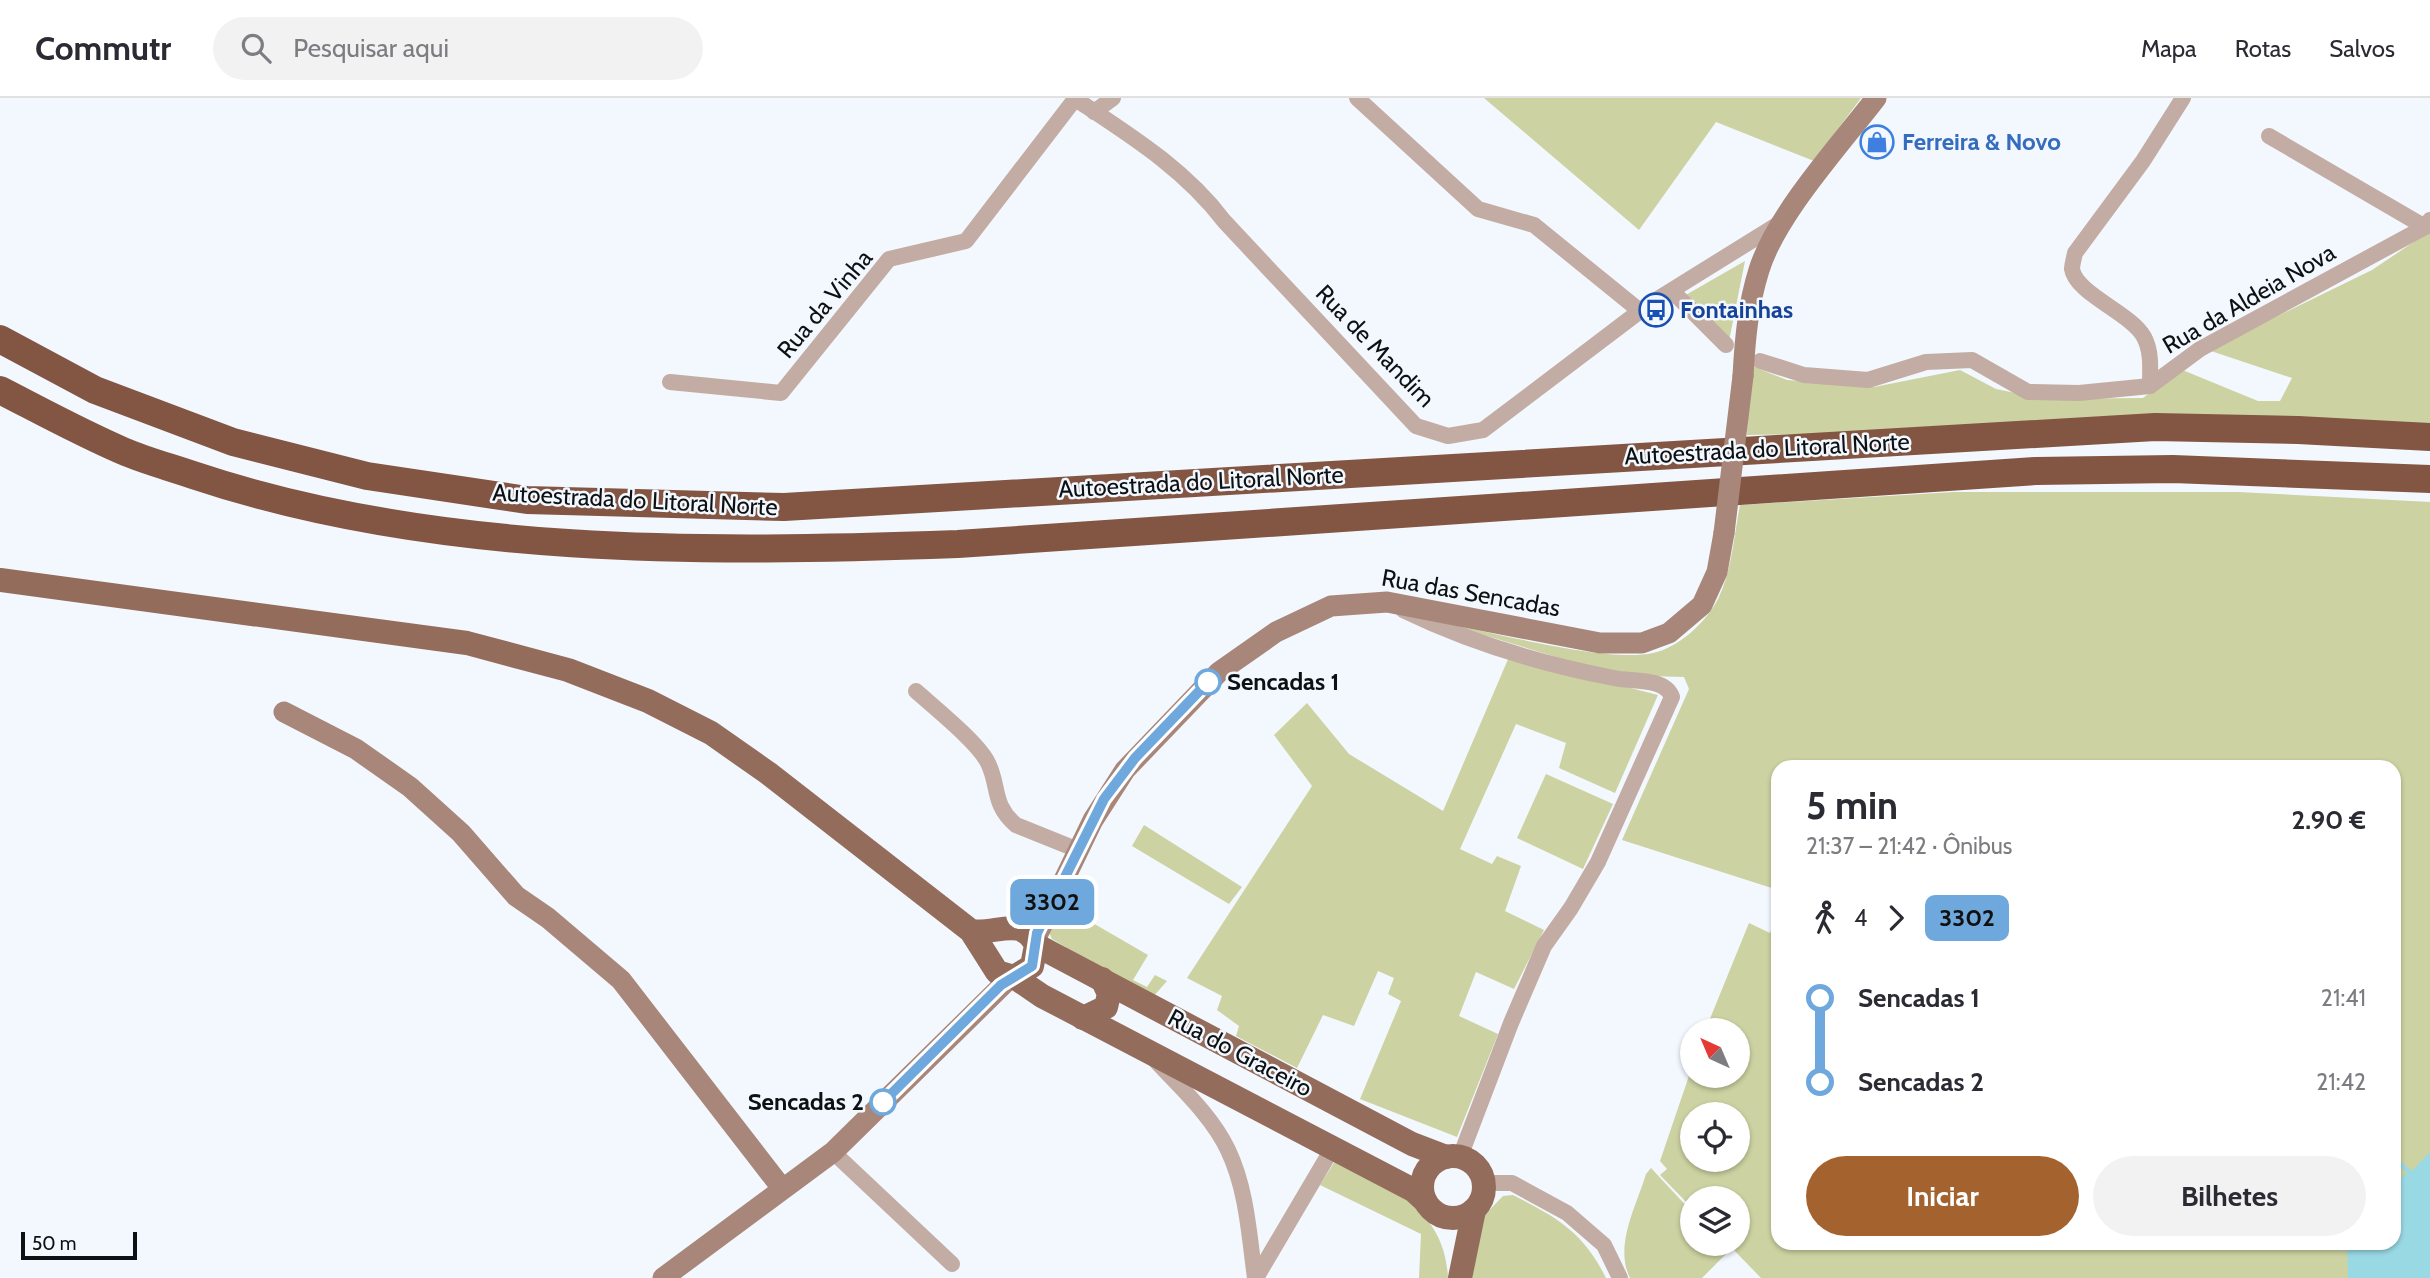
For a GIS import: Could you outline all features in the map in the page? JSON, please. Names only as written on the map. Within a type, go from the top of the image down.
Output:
[{"type":"highway","name":"Autoestrada do Litoral Norte","points":[[0,339],[95,390],[233,442],[367,477],[527,500],[784,508],[2155,427],[2298,430],[2430,437]]},
{"type":"highway","name":"Autoestrada do Litoral Norte","points":[[0,390],[124,452],[227,487],[334,515],[471,535],[545,541],[798,550],[958,544],[2036,471],[2173,468],[2430,479]]},
{"type":"main road","points":[[0,580],[467,643],[569,670],[648,701],[711,733],[768,773],[971,931],[1000,975],[1413,1190],[1433,1208],[1458,1217],[1474,1210]]},
{"type":"main road","points":[[971,931],[998,931],[1011,927],[1038,939],[1032,966],[1000,975]]},
{"type":"main road","points":[[998,931],[988,942],[1000,975]]},
{"type":"main road","name":"Rua do Graceiro","points":[[1038,939],[1102,979],[1412,1144],[1453,1157]]},
{"type":"main road","points":[[1083,1018],[1106,1007],[1109,994],[1102,979]]},
{"type":"main road","points":[[1453,1157],[1476,1166],[1484,1183],[1480,1202],[1474,1210],[1459,1278],[1422,1183],[1430,1166],[1453,1157]]},
{"type":"street","name":"Rua de Mandim","points":[[1074,98],[1154,151],[1208,199],[1224,220],[1416,426],[1448,436],[1483,430],[1640,311],[1780,223]]},
{"type":"street","name":"Rua da Vinha","points":[[670,382],[781,393],[889,259],[966,241],[1074,98]]},
{"type":"street","points":[[1094,112],[1113,98]]},
{"type":"street","points":[[1357,98],[1478,209],[1534,225],[1640,311]]},
{"type":"street","name":"Rua das Sencadas","points":[[1038,939],[1104,799],[1135,758],[1231,662],[1276,632],[1314,612],[1349,603],[1387,602],[1600,643],[1642,643],[1669,633],[1702,605],[1717,572],[1724,533],[1743,376],[1747,315],[1760,267],[1780,223],[1877,98]]},
{"type":"street","points":[[2150,386],[2151,356],[2144,335],[2079,283],[2072,270],[2075,253],[2143,161],[2183,98]]},
{"type":"street","points":[[2269,136],[2428,223]]},
{"type":"street","name":"Rua da Aldeia Nova","points":[[1760,361],[1804,375],[1868,380],[1926,362],[1972,360],[2028,392],[2079,393],[2150,386],[2200,349],[2428,223]]},
{"type":"street","points":[[1672,291],[1726,345]]},
{"type":"street","points":[[1387,602],[1472,641],[1613,678],[1661,685],[1669,690],[1672,697],[1598,862],[1571,908],[1544,946],[1453,1157]]},
{"type":"street","points":[[916,691],[986,759],[998,803],[1008,818],[1027,830],[1078,850]]},
{"type":"street","points":[[284,712],[356,749],[410,787],[461,833],[516,896],[548,918],[621,980],[781,1187]]},
{"type":"street","points":[[663,1278],[781,1187],[833,1152],[1000,975]]},
{"type":"street","points":[[1144,1049],[1199,1108],[1228,1149],[1244,1194],[1256,1278]]},
{"type":"street","points":[[1256,1278],[1332,1149]]},
{"type":"street","points":[[833,1152],[952,1264]]},
{"type":"street","points":[[1484,1183],[1512,1183],[1567,1213],[1604,1245],[1620,1278]]},
{"type":"green space","points":[[1484,98],[1861,98],[1814,161],[1716,122],[1639,230]]},
{"type":"green space","points":[[2430,231],[2430,427],[1747,435],[1749,365],[1787,380],[1874,387],[1960,370],[1996,389],[2045,399],[2143,398],[2180,369],[2258,401],[2280,401],[2292,378],[2208,350],[2372,270]]},
{"type":"green space","points":[[1745,261],[1729,341],[1684,296]]},
{"type":"green space","points":[[1954,492],[2238,492],[2430,502],[2430,1278],[1761,1278],[1740,1256],[1750,1256],[1750,1186],[1680,1186],[1680,1196],[1660,1175],[1667,1169],[1660,1161],[1680,1102],[1680,1172],[1750,1172],[1750,1102],[1680,1102],[1685,1088],[1750,1088],[1750,1018],[1710,1018],[1749,923],[1770,933],[1771,930],[1771,1250],[2401,1250],[2401,760],[1771,760],[1771,888],[1622,840],[1689,689],[1684,677],[1649,676],[1589,667],[1451,625],[1582,651],[1633,655],[1653,653],[1673,645],[1691,632],[1707,616],[1723,588],[1730,565],[1740,505]]},
{"type":"green space","points":[[1509,657],[1658,695],[1615,793],[1559,768],[1566,743],[1516,724],[1460,849],[1492,864],[1497,856],[1521,866],[1505,911],[1544,930],[1514,989],[1476,972],[1459,1016],[1498,1034],[1457,1137],[1360,1099],[1401,1001],[1388,994],[1394,978],[1378,971],[1354,1026],[1323,1015],[1297,1068],[1236,1036],[1239,1026],[1217,1010],[1222,996],[1187,978],[1312,786],[1274,735],[1307,703],[1349,754],[1443,811]]},
{"type":"green space","points":[[1546,774],[1613,804],[1583,869],[1517,838]]},
{"type":"green space","points":[[1144,825],[1242,887],[1229,904],[1132,846]]},
{"type":"green space","points":[[1060,904],[1148,955],[1133,980],[1147,987],[1155,975],[1167,981],[1152,998],[1052,939],[1049,932]]},
{"type":"green space","points":[[1337,1158],[1395,1191],[1426,1218],[1437,1234],[1445,1254],[1448,1278],[1419,1278],[1421,1234],[1320,1185]]},
{"type":"green space","points":[[1651,1168],[1680,1199],[1680,1256],[1724,1256],[1702,1278],[1630,1278],[1624,1253],[1625,1240],[1646,1174]]},
{"type":"green space","points":[[1513,1195],[1568,1228],[1588,1249],[1606,1278],[1468,1278],[1475,1225],[1503,1196]]},
{"type":"water","points":[[2430,1152],[2430,1278],[2348,1278],[2347,1250],[2401,1250],[2401,1177],[2414,1169]]},
{"type":"waterway","points":[[2401,1165],[2409,1172]]},
{"type":"bus line","name":"3302","points":[[883,1102],[1001,985],[1032,966],[1037,952],[1034,942],[1037,933],[1104,799],[1135,758],[1208,682]]},
{"type":"place","name":"Ferreira & Novo","points":[[1877,142]]},
{"type":"place","name":"Fontainhas","points":[[1656,310]]},
{"type":"place","name":"Sencadas 1","points":[[1208,682]]},
{"type":"place","name":"Sencadas 2","points":[[883,1102]]}]
